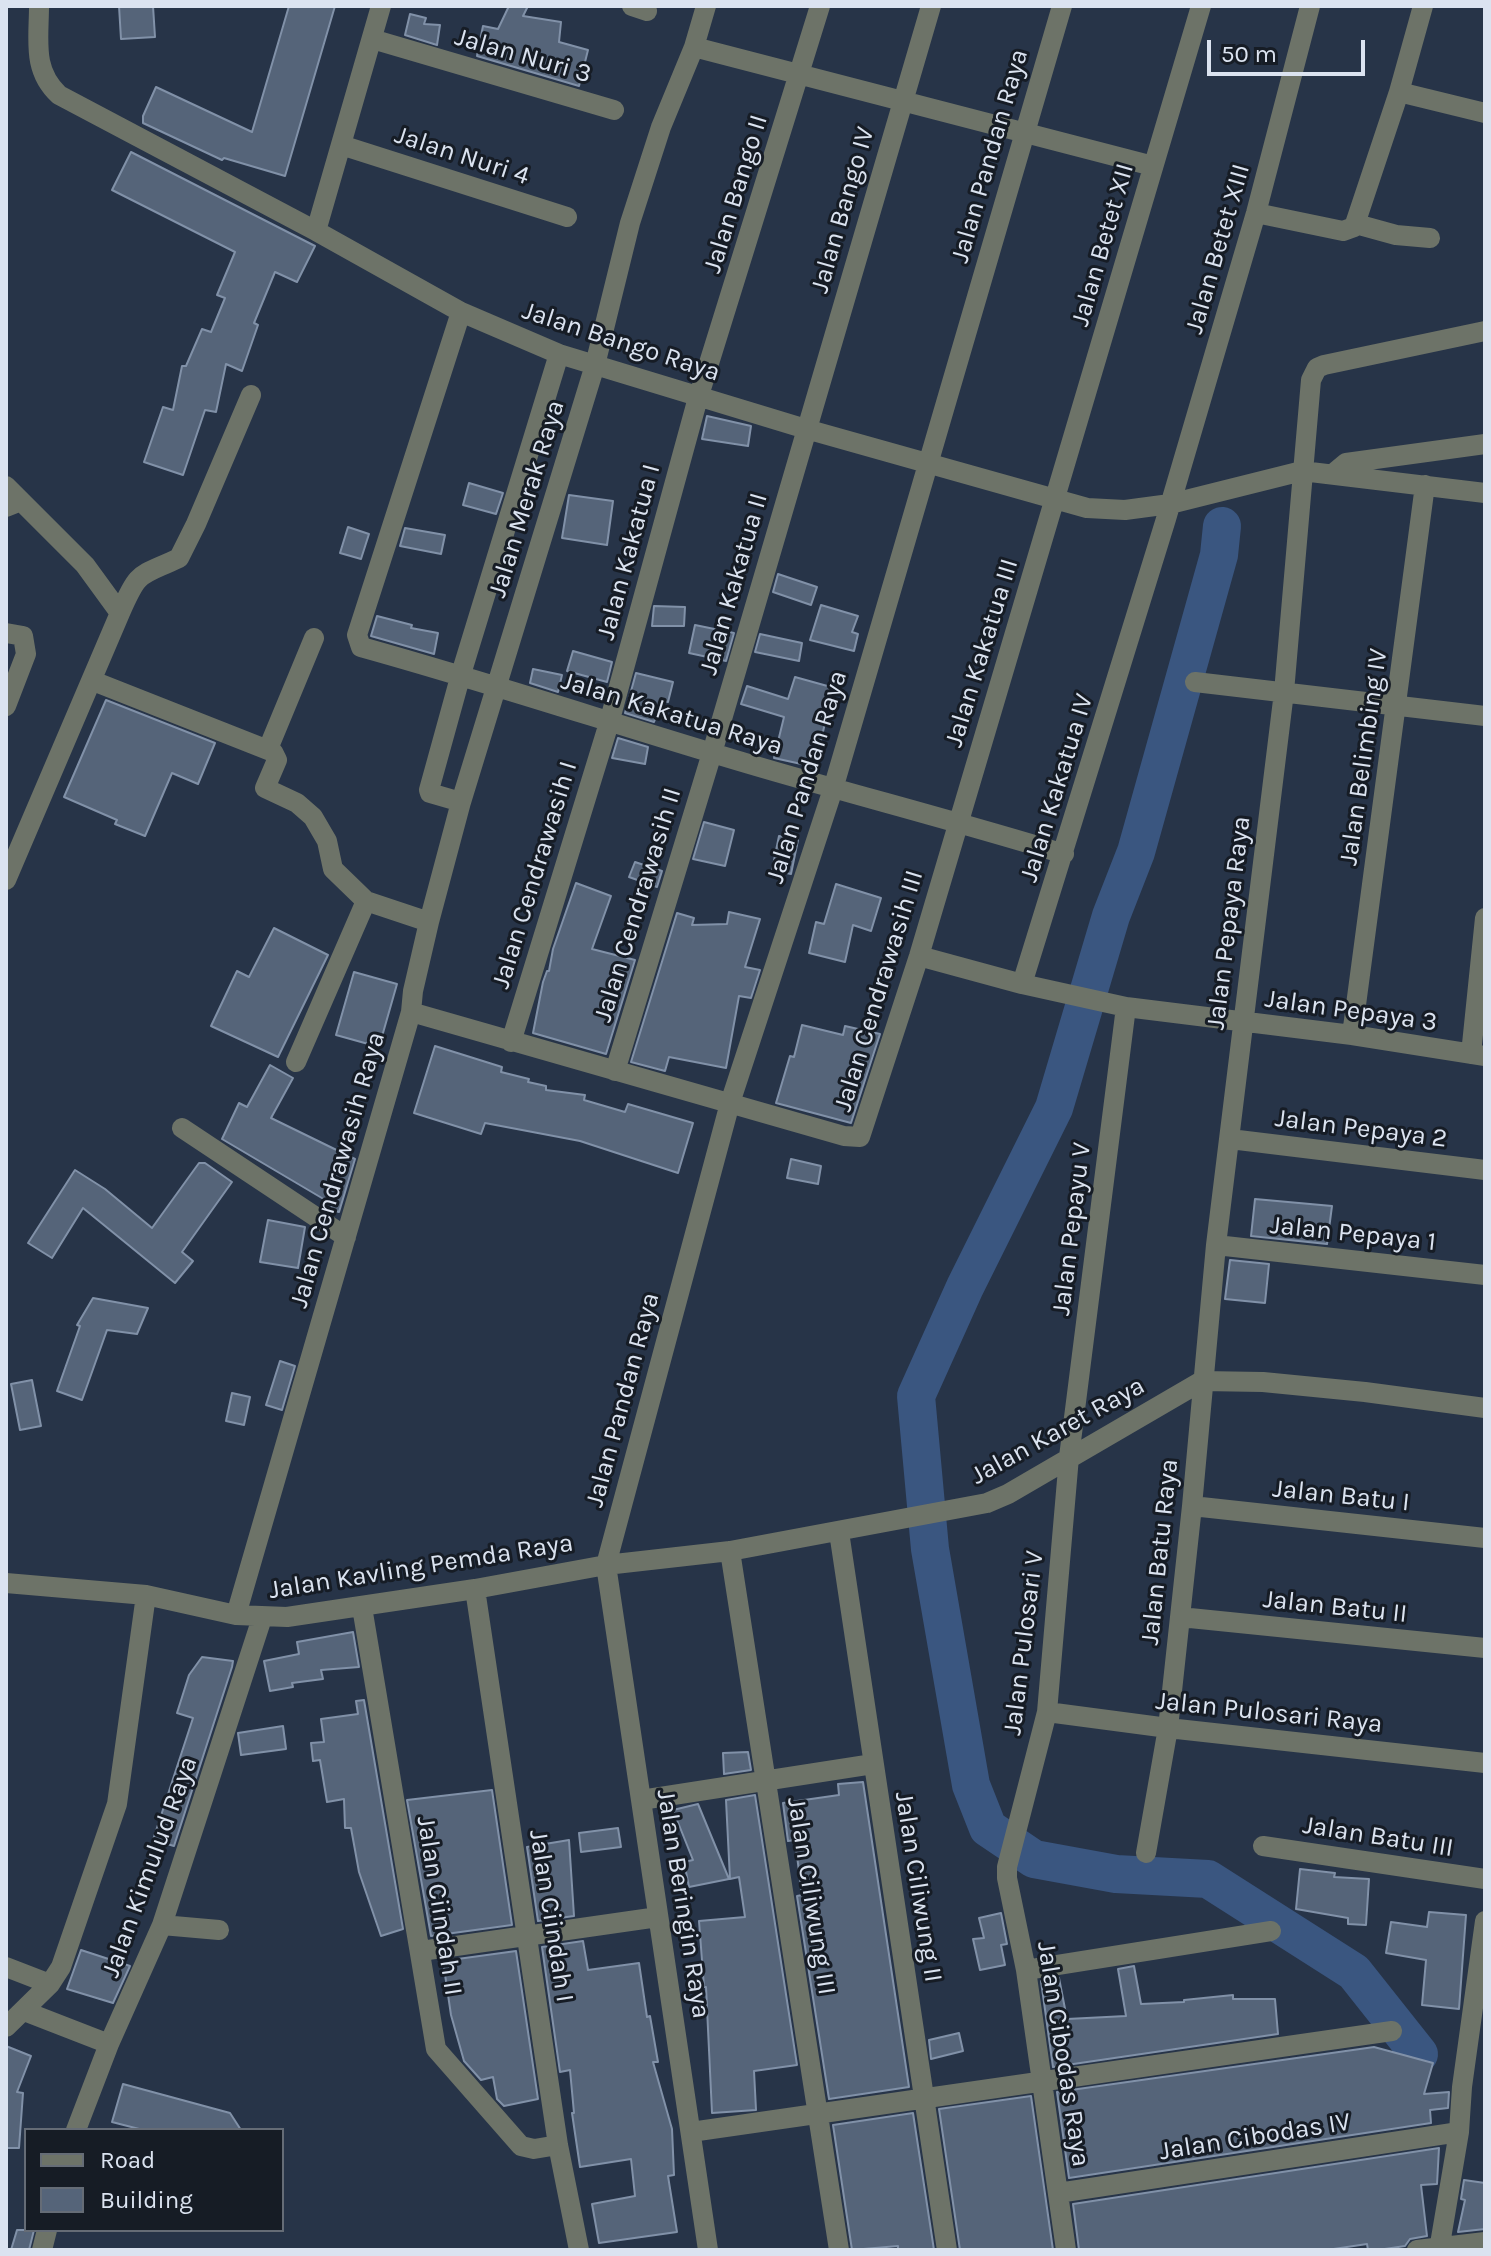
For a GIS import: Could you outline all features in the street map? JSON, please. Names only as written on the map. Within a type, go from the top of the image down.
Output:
[{"type":"street","name":"Jalan Bango Raya","points":[[39,6],[42,74],[59,95],[316,231],[461,312],[559,354],[806,429],[1108,511],[1170,504],[1302,471],[1485,493]]},
{"type":"street","points":[[316,231],[381,6]]},
{"type":"street","name":"Jalan Merak Raya","points":[[411,1012],[429,922],[461,802],[478,681],[595,365],[630,223],[661,127],[694,47],[706,6]]},
{"type":"street","name":"Jalan Bango II","points":[[699,396],[820,6]]},
{"type":"street","name":"Jalan Bango IV","points":[[806,429],[931,6]]},
{"type":"street","name":"Jalan Pandan Raya","points":[[606,1565],[730,1103],[833,789],[1062,6]]},
{"type":"street","name":"Jalan Betet XII","points":[[1056,499],[1201,6]]},
{"type":"street","name":"Jalan Betet XIII","points":[[1170,504],[1256,213],[1310,6]]},
{"type":"street","points":[[1256,213],[1343,231],[1356,224],[1423,6]]},
{"type":"street","name":"Jalan Nuri 3","points":[[372,39],[614,110]]},
{"type":"street","points":[[694,47],[1153,166]]},
{"type":"street","points":[[1399,92],[1485,113]]},
{"type":"street","name":"Jalan Nuri 4","points":[[341,145],[567,217]]},
{"type":"street","points":[[1356,224],[1396,235],[1430,238]]},
{"type":"street","name":"Jalan Kakatua Raya","points":[[461,312],[357,635],[361,647],[833,789],[1064,854]]},
{"type":"street","name":"Jalan Pepaya Raya","points":[[1202,1381],[1242,1022],[1284,692],[1311,380],[1317,368],[1332,363],[1485,331]]},
{"type":"street","points":[[461,802],[430,793],[429,790],[478,681],[559,354]]},
{"type":"street","points":[[6,880],[132,587],[142,574],[179,558],[251,395]]},
{"type":"street","name":"Jalan Kakatua I","points":[[609,723],[699,396]]},
{"type":"street","name":"Jalan Kakatua II","points":[[712,753],[806,429]]},
{"type":"street","points":[[1333,473],[1346,463],[1485,444]]},
{"type":"street","name":"Jalan Belimbing IV","points":[[1352,1035],[1425,485]]},
{"type":"street","points":[[6,486],[14,504],[85,565],[120,613]]},
{"type":"street","name":"Jalan Kakatua III","points":[[958,822],[1056,499]]},
{"type":"street","name":"Jalan Kakatua IV","points":[[1022,984],[1170,504]]},
{"type":"street","points":[[6,633],[23,636],[26,654],[6,706]]},
{"type":"street","points":[[268,749],[314,638]]},
{"type":"street","points":[[93,681],[276,754],[277,760],[265,788],[297,803],[313,817],[325,835],[333,869],[366,901],[429,922]]},
{"type":"street","points":[[1195,682],[1485,716]]},
{"type":"street","name":"Jalan Cendrawasih I","points":[[511,1042],[609,723]]},
{"type":"street","name":"Jalan Cendrawasih II","points":[[615,1071],[712,753]]},
{"type":"street","name":"Jalan Cendrawasih III","points":[[730,1103],[844,1136],[860,1137],[919,956],[958,822]]},
{"type":"street","points":[[296,1062],[366,901]]},
{"type":"street","points":[[1478,1055],[1485,918]]},
{"type":"street","points":[[919,956],[1022,984]]},
{"type":"street","name":"Jalan Pepaya 3","points":[[1022,984],[1126,1007],[1352,1035],[1478,1055]]},
{"type":"street","name":"Jalan Pepayu V","points":[[1069,1457],[1126,1007]]},
{"type":"street","name":"Jalan Cendrawasih Raya","points":[[236,1615],[411,1012],[730,1103]]},
{"type":"street","points":[[182,1128],[346,1237]]},
{"type":"street","name":"Jalan Pepaya 2","points":[[1230,1139],[1485,1170]]},
{"type":"street","name":"Jalan Pepaya 1","points":[[1216,1245],[1485,1275]]},
{"type":"street","points":[[1202,1381],[1263,1382],[1485,1408]]},
{"type":"street","name":"Jalan Karet Raya","points":[[606,1565],[730,1551],[987,1503],[1008,1494],[1202,1381]]},
{"type":"street","name":"Jalan Batu Raya","points":[[1146,1853],[1168,1728],[1202,1381]]},
{"type":"street","name":"Jalan Pulosari V","points":[[1007,1867],[1047,1712],[1069,1457]]},
{"type":"street","name":"Jalan Batu I","points":[[1192,1506],[1485,1538]]},
{"type":"street","name":"Jalan Ciliwung II","points":[[839,1532],[947,2250]]},
{"type":"street","name":"Jalan Ciliwung III","points":[[730,1551],[839,2250]]},
{"type":"street","name":"Jalan Kavling Pemda Raya","points":[[6,1583],[146,1595],[262,1618],[362,1607],[606,1565]]},
{"type":"street","name":"Jalan Beringin Raya","points":[[606,1565],[708,2250]]},
{"type":"street","name":"Jalan Ciindah I","points":[[475,1589],[558,2145],[579,2250]]},
{"type":"street","points":[[6,2027],[50,1984],[67,1954],[117,1804],[146,1595]]},
{"type":"street","name":"Jalan Ciindah II","points":[[362,1607],[435,2044],[440,2054],[521,2146],[534,2149],[558,2145]]},
{"type":"street","name":"Jalan Batu II","points":[[1180,1617],[1485,1648]]},
{"type":"street","name":"Jalan Kimulud Raya","points":[[77,2128],[109,2044],[162,1925],[262,1618]]},
{"type":"street","name":"Jalan Pulosari Raya","points":[[1047,1712],[1485,1763]]},
{"type":"street","points":[[641,1800],[873,1764]]},
{"type":"street","name":"Jalan Batu III","points":[[1263,1846],[1485,1879]]},
{"type":"street","name":"Jalan Cibodas Raya","points":[[1007,1867],[1026,1970],[1066,2250]]},
{"type":"street","points":[[421,1951],[658,1917]]},
{"type":"street","points":[[1440,2248],[1459,2132],[1461,2100],[1477,2045],[1485,1921]]},
{"type":"street","points":[[162,1925],[219,1930]]},
{"type":"street","points":[[1026,1970],[1271,1931]]},
{"type":"street","points":[[6,1967],[50,1984]]},
{"type":"street","points":[[24,2011],[109,2044]]},
{"type":"street","points":[[691,2132],[1392,2031]]},
{"type":"street","name":"Jalan Cibodas IV","points":[[1058,2193],[1459,2132]]},
{"type":"street","points":[[1417,2250],[1485,2242]]},
{"type":"building","points":[[119,6],[153,6],[155,37],[121,39]]},
{"type":"building","points":[[289,6],[335,6],[285,176],[224,158],[222,160],[143,123],[156,87],[252,132]]},
{"type":"building","points":[[509,6],[528,6],[523,16],[561,22],[559,42],[588,50],[579,86],[477,56],[483,26],[498,29]]},
{"type":"building","points":[[410,14],[426,18],[424,24],[440,25],[437,45],[405,35]]},
{"type":"building","points":[[131,152],[315,246],[297,282],[275,272],[254,323],[258,325],[242,371],[226,364],[216,412],[205,410],[183,475],[144,462],[163,407],[173,410],[182,366],[186,366],[202,329],[211,332],[225,298],[217,295],[235,252],[112,190]]},
{"type":"building","points":[[707,416],[751,426],[748,446],[702,439]]},
{"type":"building","points":[[469,483],[503,493],[496,514],[463,505]]},
{"type":"building","points":[[569,495],[613,501],[607,545],[562,538]]},
{"type":"building","points":[[348,527],[369,534],[361,559],[340,553]]},
{"type":"building","points":[[405,528],[445,535],[441,554],[400,546]]},
{"type":"building","points":[[778,574],[817,587],[811,605],[773,592]]},
{"type":"building","points":[[821,605],[858,616],[852,632],[858,634],[854,651],[810,640]]},
{"type":"building","points":[[654,606],[685,607],[684,626],[652,626]]},
{"type":"building","points":[[377,616],[412,625],[411,628],[438,633],[434,654],[371,636]]},
{"type":"building","points":[[695,625],[734,633],[726,661],[689,653]]},
{"type":"building","points":[[760,634],[802,643],[799,661],[755,652]]},
{"type":"building","points":[[573,651],[612,662],[607,682],[567,671]]},
{"type":"building","points":[[533,669],[562,675],[558,692],[530,683]]},
{"type":"building","points":[[636,673],[673,682],[668,702],[662,700],[654,722],[625,713]]},
{"type":"building","points":[[795,677],[831,687],[820,722],[825,723],[815,767],[774,758],[784,717],[741,704],[747,686],[788,699]]},
{"type":"building","points":[[106,700],[215,743],[198,784],[172,773],[145,836],[64,797]]},
{"type":"building","points":[[618,738],[648,747],[645,764],[612,758]]},
{"type":"building","points":[[704,822],[734,830],[725,866],[693,859]]},
{"type":"building","points":[[779,836],[798,840],[791,874],[772,870]]},
{"type":"building","points":[[635,862],[662,871],[657,887],[629,877]]},
{"type":"building","points":[[576,883],[611,896],[592,949],[635,960],[606,1054],[533,1033],[543,982]]},
{"type":"building","points":[[836,884],[881,898],[871,931],[853,925],[845,962],[809,953],[816,922],[824,924]]},
{"type":"building","points":[[729,912],[760,919],[745,967],[760,970],[751,998],[739,996],[726,1068],[669,1057],[665,1071],[631,1062],[677,913],[694,918],[692,925],[727,924]]},
{"type":"building","points":[[274,928],[328,955],[278,1057],[211,1026],[237,971],[249,977]]},
{"type":"building","points":[[354,972],[397,984],[379,1047],[336,1035]]},
{"type":"building","points":[[802,1025],[843,1035],[845,1026],[880,1034],[851,1123],[776,1103],[790,1056],[794,1057]]},
{"type":"building","points":[[435,1046],[502,1067],[501,1072],[529,1079],[528,1082],[546,1086],[546,1090],[585,1095],[584,1100],[625,1112],[628,1104],[693,1123],[678,1173],[580,1141],[485,1123],[481,1134],[414,1113]]},
{"type":"building","points":[[270,1065],[293,1078],[271,1118],[355,1159],[339,1212],[331,1210],[332,1204],[222,1139],[239,1103],[247,1107]]},
{"type":"building","points":[[791,1159],[821,1166],[818,1184],[787,1178]]},
{"type":"building","points":[[199,1163],[205,1163],[232,1182],[182,1252],[193,1261],[175,1283],[83,1208],[52,1258],[28,1243],[75,1170],[105,1189],[152,1228]]},
{"type":"building","points":[[1255,1199],[1332,1206],[1327,1244],[1251,1236]]},
{"type":"building","points":[[268,1220],[305,1227],[298,1268],[260,1262]]},
{"type":"building","points":[[1230,1260],[1269,1264],[1265,1303],[1225,1299]]},
{"type":"building","points":[[93,1298],[148,1308],[137,1334],[107,1330],[82,1400],[57,1391],[80,1326],[77,1325]]},
{"type":"building","points":[[280,1361],[295,1366],[282,1410],[266,1405]]},
{"type":"building","points":[[32,1380],[41,1426],[20,1430],[11,1384]]},
{"type":"building","points":[[232,1393],[250,1397],[244,1425],[226,1421]]},
{"type":"building","points":[[353,1632],[359,1667],[321,1670],[323,1679],[292,1683],[293,1687],[270,1691],[264,1661],[299,1654],[297,1642]]},
{"type":"building","points":[[202,1657],[233,1661],[174,1846],[153,1840],[193,1718],[177,1713],[189,1675]]},
{"type":"building","points":[[364,1700],[403,1929],[381,1936],[359,1872],[351,1828],[345,1828],[344,1799],[327,1802],[320,1760],[313,1761],[311,1743],[324,1742],[321,1719],[358,1714],[356,1701]]},
{"type":"building","points":[[283,1726],[286,1749],[241,1755],[238,1733]]},
{"type":"building","points":[[748,1752],[751,1770],[724,1774],[723,1753]]},
{"type":"building","points":[[863,1782],[909,2087],[829,2099],[797,1896],[802,1895],[795,1840],[788,1841],[783,1803],[839,1795],[838,1784]]},
{"type":"building","points":[[492,1790],[512,1925],[431,1936],[407,1800]]},
{"type":"building","points":[[755,1795],[797,2065],[754,2071],[756,2110],[712,2113],[706,1987],[699,1921],[745,1917],[739,1877],[730,1879],[726,1800]]},
{"type":"building","points":[[698,1804],[729,1879],[689,1887],[684,1862],[693,1860],[673,1810]]},
{"type":"building","points":[[618,1828],[621,1847],[581,1852],[579,1833]]},
{"type":"building","points":[[569,1840],[574,1916],[538,1921],[527,1847]]},
{"type":"building","points":[[1300,1869],[1335,1873],[1334,1877],[1369,1879],[1366,1925],[1348,1924],[1348,1918],[1296,1909]]},
{"type":"building","points":[[1429,1912],[1466,1915],[1459,2009],[1422,2005],[1426,1960],[1386,1953],[1391,1922],[1427,1927]]},
{"type":"building","points":[[1001,1913],[1007,1944],[1001,1945],[1005,1965],[980,1970],[973,1939],[984,1938],[979,1918]]},
{"type":"building","points":[[583,1941],[588,1970],[639,1963],[658,2062],[653,2062],[672,2129],[674,2175],[668,2176],[677,2232],[599,2243],[592,2204],[635,2196],[631,2159],[580,2167],[572,2113],[570,2070],[560,2072],[542,1947]]},
{"type":"building","points":[[81,1950],[130,1966],[113,2003],[67,1989]]},
{"type":"building","points":[[516,1951],[538,2099],[504,2106],[497,2099],[493,2077],[481,2080],[464,2061],[451,2015],[443,1961]]},
{"type":"building","points":[[1134,1966],[1141,2004],[1233,1995],[1233,1999],[1275,1999],[1278,2034],[1053,2067],[1041,1981],[1059,1978],[1067,2019],[1126,2016],[1118,1969]]},
{"type":"building","points":[[959,2033],[963,2051],[931,2059],[929,2040]]},
{"type":"building","points":[[6,2046],[31,2056],[17,2092],[23,2093],[19,2148],[6,2148]]},
{"type":"building","points":[[1374,2047],[1433,2063],[1424,2094],[1449,2092],[1448,2108],[1430,2110],[1431,2123],[1069,2178],[1057,2092]]},
{"type":"building","points":[[123,2084],[230,2113],[240,2128],[135,2128],[112,2122]]},
{"type":"building","points":[[1031,2096],[1053,2250],[960,2250],[939,2109]]},
{"type":"building","points":[[913,2113],[934,2250],[898,2250],[898,2246],[852,2250],[833,2125]]},
{"type":"building","points":[[1439,2148],[1437,2184],[1421,2185],[1427,2236],[1410,2239],[1405,2246],[1378,2250],[1368,2250],[1367,2244],[1327,2250],[1079,2250],[1073,2204]]},
{"type":"building","points":[[1464,2180],[1485,2183],[1485,2229],[1458,2232],[1465,2200],[1461,2199]]},
{"type":"building","points":[[17,2230],[34,2232],[29,2250],[11,2250]]},
{"type":"waterway","points":[[1222,526],[1219,555],[1136,852],[1111,916],[1054,1108],[965,1287],[916,1396],[930,1549],[971,1785],[988,1828],[1034,1859],[1116,1874],[1208,1879],[1354,1972],[1419,2054]]}]
